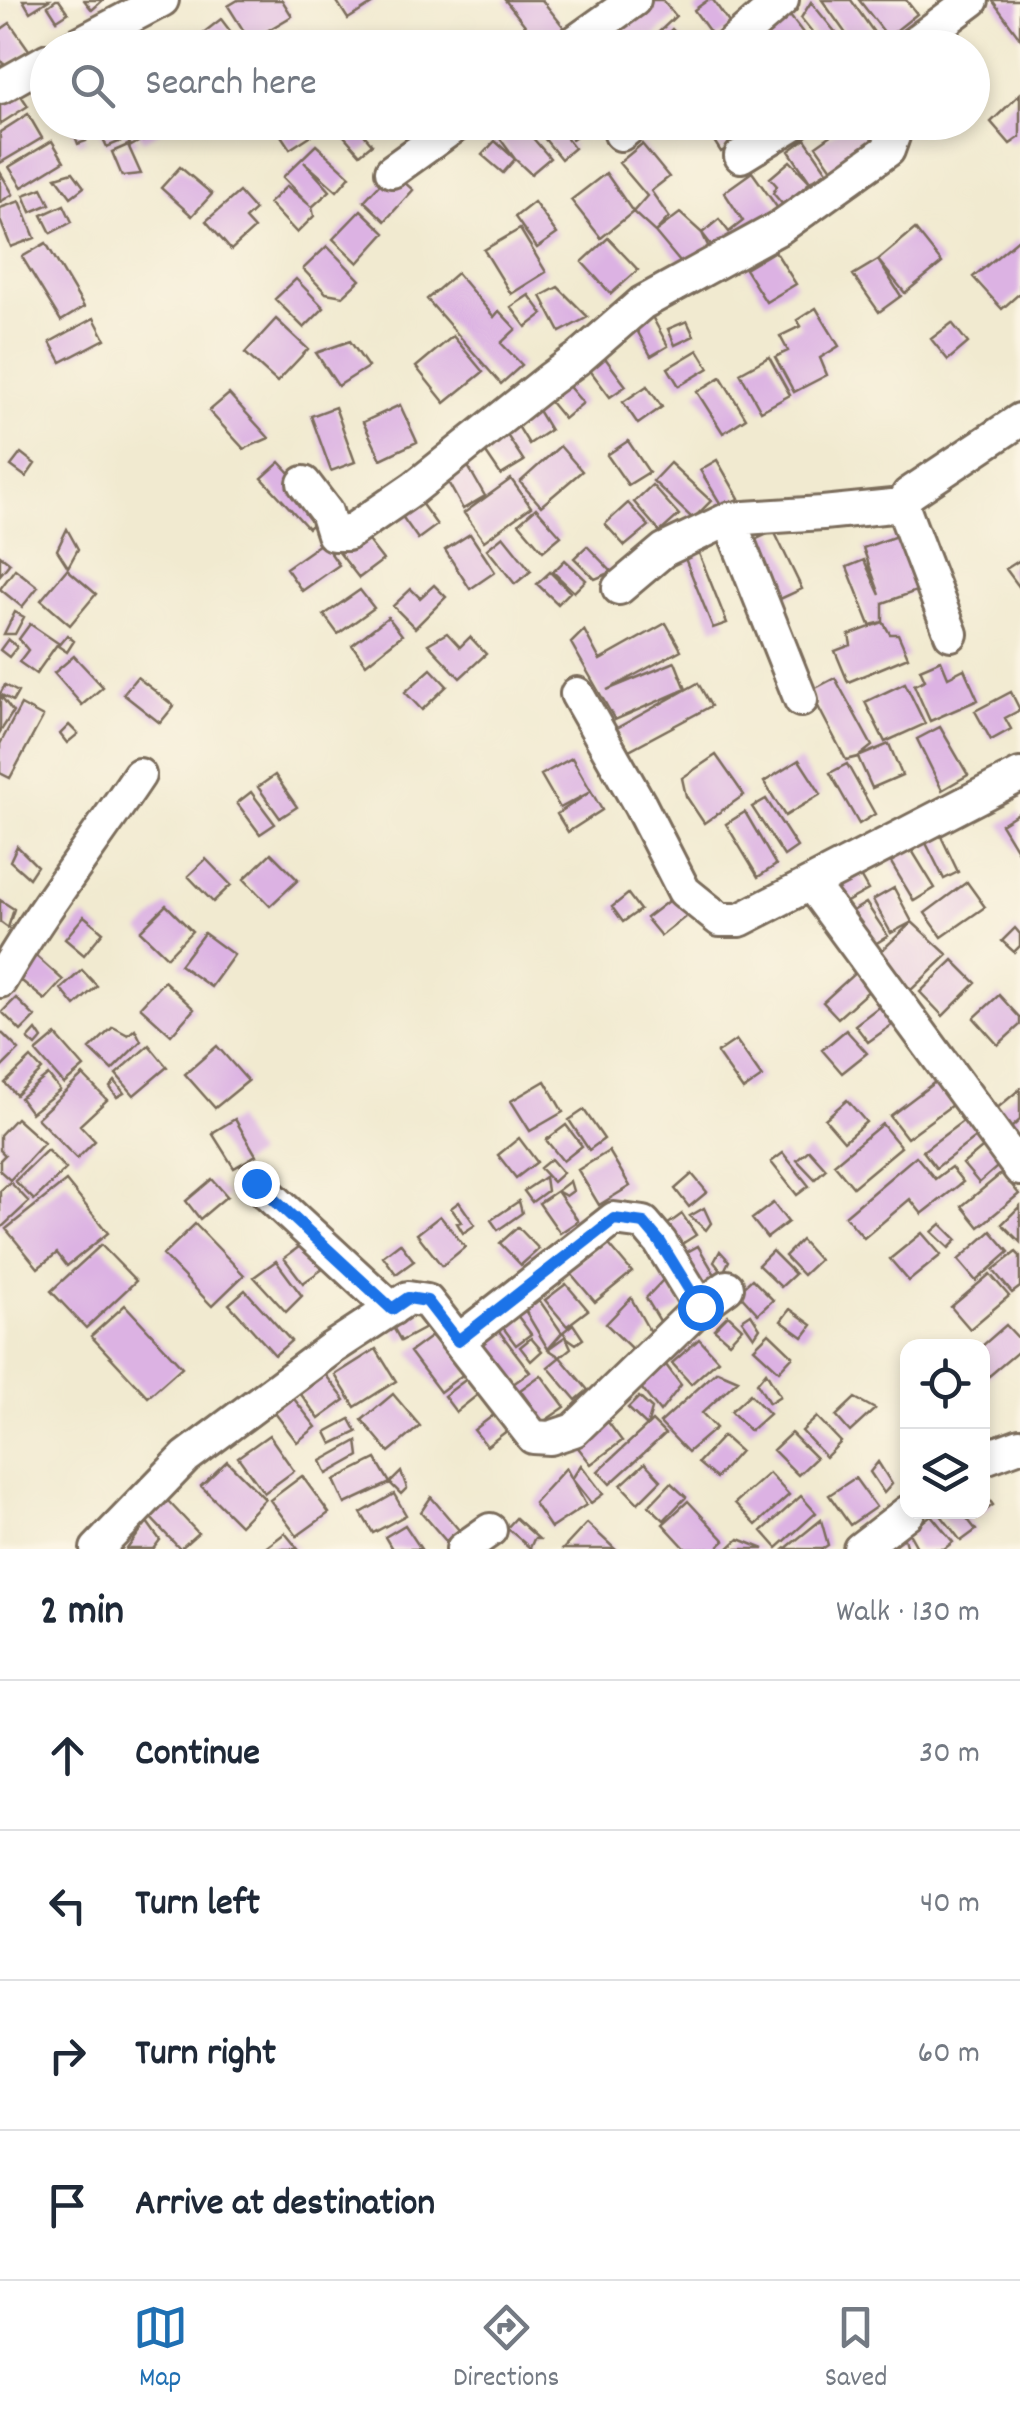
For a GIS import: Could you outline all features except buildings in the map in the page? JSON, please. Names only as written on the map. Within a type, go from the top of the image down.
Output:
[{"type":"street","points":[[105,30],[162,0]]},
{"type":"street","points":[[592,30],[634,0]]},
{"type":"street","points":[[748,30],[782,0]]},
{"type":"street","points":[[932,30],[972,0]]},
{"type":"street","points":[[0,87],[30,70]]},
{"type":"street","points":[[392,170],[434,140]]},
{"type":"street","points":[[741,156],[767,140]]},
{"type":"street","points":[[304,482],[326,512],[333,534],[347,534],[414,488],[642,303],[779,228],[888,150],[892,140]]},
{"type":"street","points":[[902,504],[908,494],[1020,420]]},
{"type":"street","points":[[619,588],[664,550],[729,520],[902,504]]},
{"type":"street","points":[[902,504],[951,634]]},
{"type":"street","points":[[729,520],[801,700]]},
{"type":"street","points":[[577,694],[684,891],[720,920],[740,920],[1020,775]]},
{"type":"street","points":[[0,981],[25,938],[138,776]]},
{"type":"street","points":[[811,884],[1020,1170]]},
{"type":"street","points":[[256,1183],[392,1309]]},
{"type":"street","points":[[458,1341],[614,1219],[644,1223],[700,1307]]},
{"type":"street","points":[[97,1549],[186,1457],[332,1348],[408,1298],[427,1301],[533,1438],[550,1438],[574,1430],[700,1307],[726,1287]]},
{"type":"street","points":[[990,1456],[1020,1444]]},
{"type":"street","points":[[860,1549],[900,1518]]},
{"type":"street","points":[[463,1549],[490,1530]]},
{"type":"route","points":[[256,1183],[392,1309],[408,1298],[427,1301],[458,1341],[614,1219],[644,1223],[700,1307]]}]
